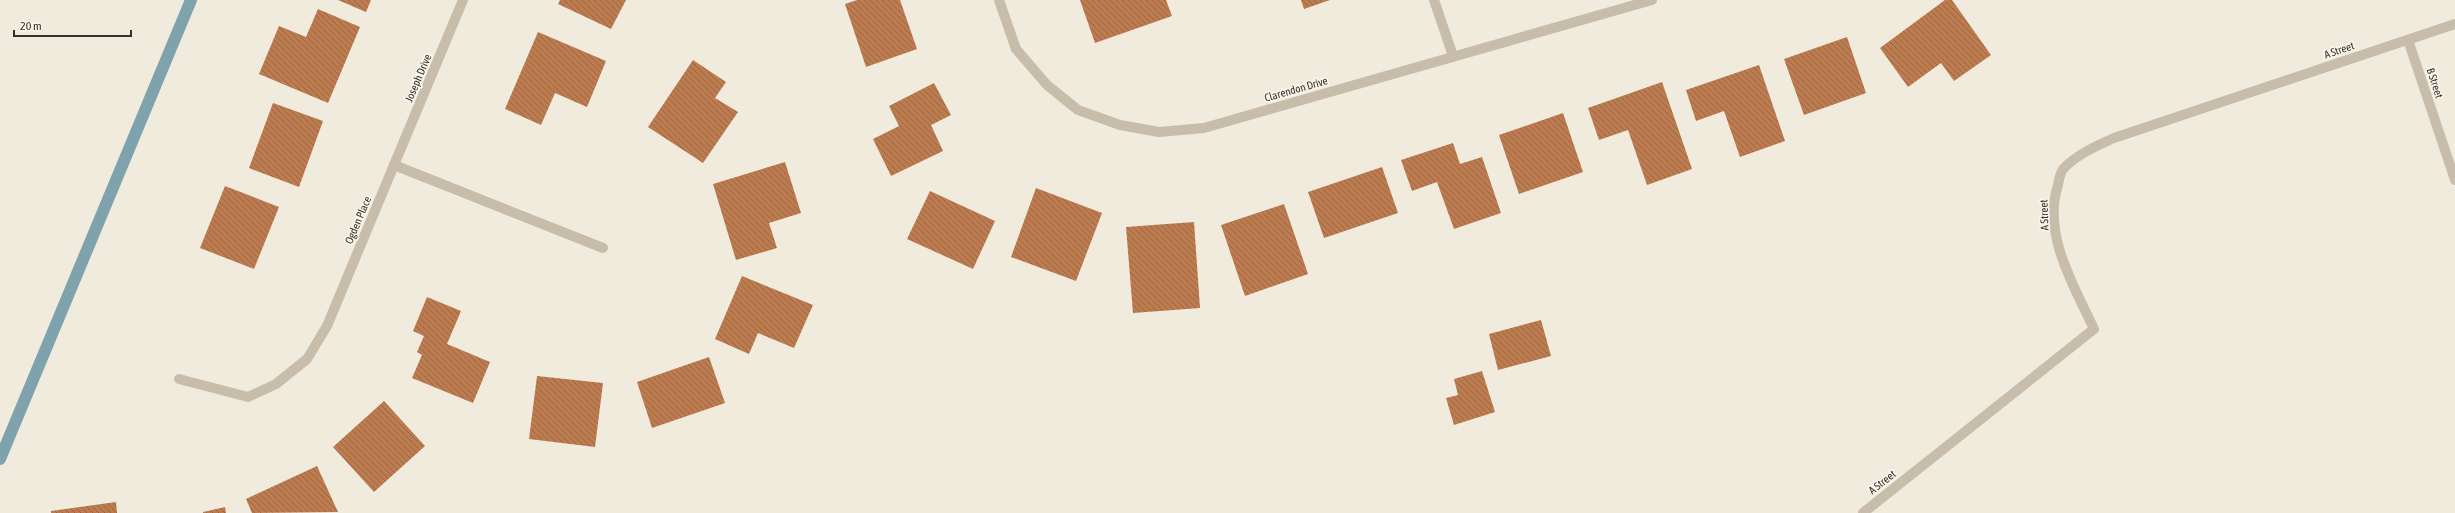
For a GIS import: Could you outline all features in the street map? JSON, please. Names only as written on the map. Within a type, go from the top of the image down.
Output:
[{"type":"street","name":"Joseph Drive","points":[[394,165],[463,0]]},
{"type":"street","name":"Clarendon Drive","points":[[999,0],[1016,49],[1047,86],[1078,110],[1120,125],[1159,132],[1204,128],[1652,0]]},
{"type":"street","points":[[1434,0],[1453,56]]},
{"type":"street","name":"A Street","points":[[1862,513],[2094,329],[2062,261],[2055,228],[2054,197],[2063,169],[2085,152],[2114,138],[2455,24]]},
{"type":"street","name":"B Street","points":[[2408,40],[2455,180]]},
{"type":"street","points":[[394,165],[603,248]]},
{"type":"street","name":"Ogden Place","points":[[179,379],[248,397],[276,384],[307,359],[327,326],[394,165]]},
{"type":"building","points":[[338,0],[371,0],[366,12]]},
{"type":"building","points":[[560,0],[626,0],[611,29],[558,4]]},
{"type":"building","points":[[857,0],[900,0],[917,49],[866,67],[845,4]]},
{"type":"building","points":[[1080,0],[1166,0],[1172,16],[1095,43]]},
{"type":"building","points":[[1301,0],[1330,0],[1304,9]]},
{"type":"building","points":[[1945,0],[1952,0],[1991,55],[1954,81],[1941,63],[1908,87],[1880,48]]},
{"type":"building","points":[[318,9],[360,27],[328,103],[259,74],[279,26],[306,37]]},
{"type":"building","points":[[538,32],[606,61],[587,107],[555,93],[541,125],[505,109]]},
{"type":"building","points":[[1847,37],[1866,93],[1804,115],[1784,59]]},
{"type":"building","points":[[693,60],[726,82],[715,98],[738,112],[703,163],[648,127]]},
{"type":"building","points":[[1759,65],[1785,141],[1740,157],[1724,111],[1696,121],[1686,90]]},
{"type":"building","points":[[1662,82],[1692,169],[1647,185],[1628,130],[1599,140],[1588,108]]},
{"type":"building","points":[[934,83],[951,115],[931,125],[943,151],[891,176],[873,139],[899,126],[889,106]]},
{"type":"building","points":[[273,103],[323,121],[299,187],[249,168]]},
{"type":"building","points":[[1563,113],[1583,172],[1519,194],[1499,135]]},
{"type":"building","points":[[1453,143],[1460,164],[1482,157],[1501,213],[1454,229],[1437,182],[1412,191],[1401,160]]},
{"type":"building","points":[[785,162],[801,213],[769,223],[777,248],[736,260],[713,184]]},
{"type":"building","points":[[1382,167],[1398,213],[1324,238],[1308,192]]},
{"type":"building","points":[[225,186],[279,207],[254,269],[200,248]]},
{"type":"building","points":[[1036,188],[1102,213],[1076,281],[1011,257]]},
{"type":"building","points":[[930,191],[995,221],[973,269],[907,239]]},
{"type":"building","points":[[1284,204],[1308,274],[1245,296],[1221,225]]},
{"type":"building","points":[[1194,222],[1200,308],[1133,313],[1126,227]]},
{"type":"building","points":[[742,276],[813,305],[794,348],[758,333],[749,354],[715,339]]},
{"type":"building","points":[[427,297],[461,311],[447,344],[490,362],[473,403],[412,378],[422,355],[417,352],[424,336],[413,331]]},
{"type":"building","points":[[1541,320],[1551,356],[1498,370],[1489,334]]},
{"type":"building","points":[[709,357],[725,403],[652,428],[637,382]]},
{"type":"building","points":[[1482,371],[1495,412],[1454,425],[1446,398],[1458,395],[1454,379]]},
{"type":"building","points":[[537,376],[603,383],[595,447],[529,439]]},
{"type":"building","points":[[384,401],[425,446],[374,492],[333,447]]},
{"type":"building","points":[[317,466],[338,512],[252,513],[246,499]]},
{"type":"building","points":[[116,502],[117,513],[51,513],[51,511]]},
{"type":"building","points":[[225,507],[226,513],[203,513],[203,512]]},
{"type":"waterway","points":[[0,459],[191,0]]}]
